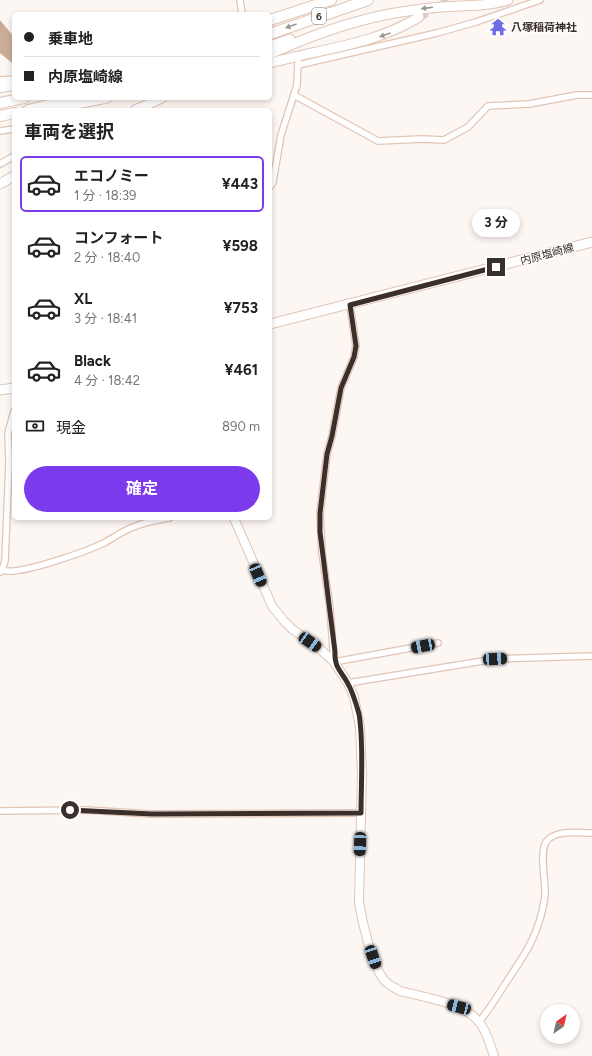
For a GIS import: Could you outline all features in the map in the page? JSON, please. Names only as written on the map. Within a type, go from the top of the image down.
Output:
[{"type":"highway","name":"6","points":[[272,19],[330,0]]},
{"type":"highway","name":"6","points":[[272,33],[368,0]]},
{"type":"highway","points":[[0,87],[12,86]]},
{"type":"highway","points":[[0,103],[14,100]]},
{"type":"highway","points":[[36,108],[69,100]]},
{"type":"highway","points":[[1,116],[12,114]]},
{"type":"main road","points":[[272,45],[297,36],[319,32],[367,18],[440,7],[488,5],[508,0]]},
{"type":"main road","points":[[272,63],[297,60],[355,44],[387,34],[419,17]]},
{"type":"main road","points":[[272,53],[319,32]]},
{"type":"main road","points":[[54,108],[96,100]]},
{"type":"main road","points":[[140,108],[158,100]]},
{"type":"main road","points":[[0,184],[12,177]]},
{"type":"main road","name":"内原塩崎線","points":[[272,324],[350,305],[592,242]]},
{"type":"main road","points":[[0,390],[12,388]]},
{"type":"street","points":[[240,0],[242,12]]},
{"type":"street","points":[[272,184],[281,135],[298,77],[297,60],[437,33],[476,22],[540,0]]},
{"type":"street","points":[[0,80],[12,78]]},
{"type":"street","points":[[294,94],[378,142],[422,139],[444,140],[468,127],[488,106],[529,104],[592,95]]},
{"type":"street","points":[[0,131],[12,129]]},
{"type":"street","points":[[0,164],[12,157]]},
{"type":"street","points":[[334,662],[330,608],[322,553],[320,513],[327,454],[341,388],[354,357],[356,346],[350,305]]},
{"type":"street","points":[[12,418],[8,433],[9,463],[5,561],[1,571],[22,571],[58,560],[103,543],[130,528],[161,520]]},
{"type":"street","points":[[235,520],[269,600],[277,613],[292,629],[318,647],[334,662],[348,683],[354,697],[360,727],[361,813],[359,902],[373,957],[381,975],[385,981],[396,989],[467,1010],[479,1022],[494,1056]]},
{"type":"street","points":[[334,662],[438,643]]},
{"type":"street","points":[[348,683],[495,659],[592,656]]},
{"type":"street","points":[[0,811],[86,810],[152,814],[361,813]]},
{"type":"street","points":[[479,1022],[526,954],[536,934],[545,895],[544,849],[546,842],[552,836],[560,833],[592,833]]},
{"type":"shaded area","points":[[0,20],[12,35],[12,63],[0,53]]},
{"type":"tunnel","points":[[419,17],[448,0]]},
{"type":"place","name":"八塚稲荷神社","points":[[498,27]]},
{"type":"route","points":[[70,810],[152,814],[361,813],[362,775],[360,727],[354,697],[348,683],[334,662],[335,652],[320,532],[320,513],[327,454],[341,388],[354,357],[356,346],[350,305],[496,267]]}]
